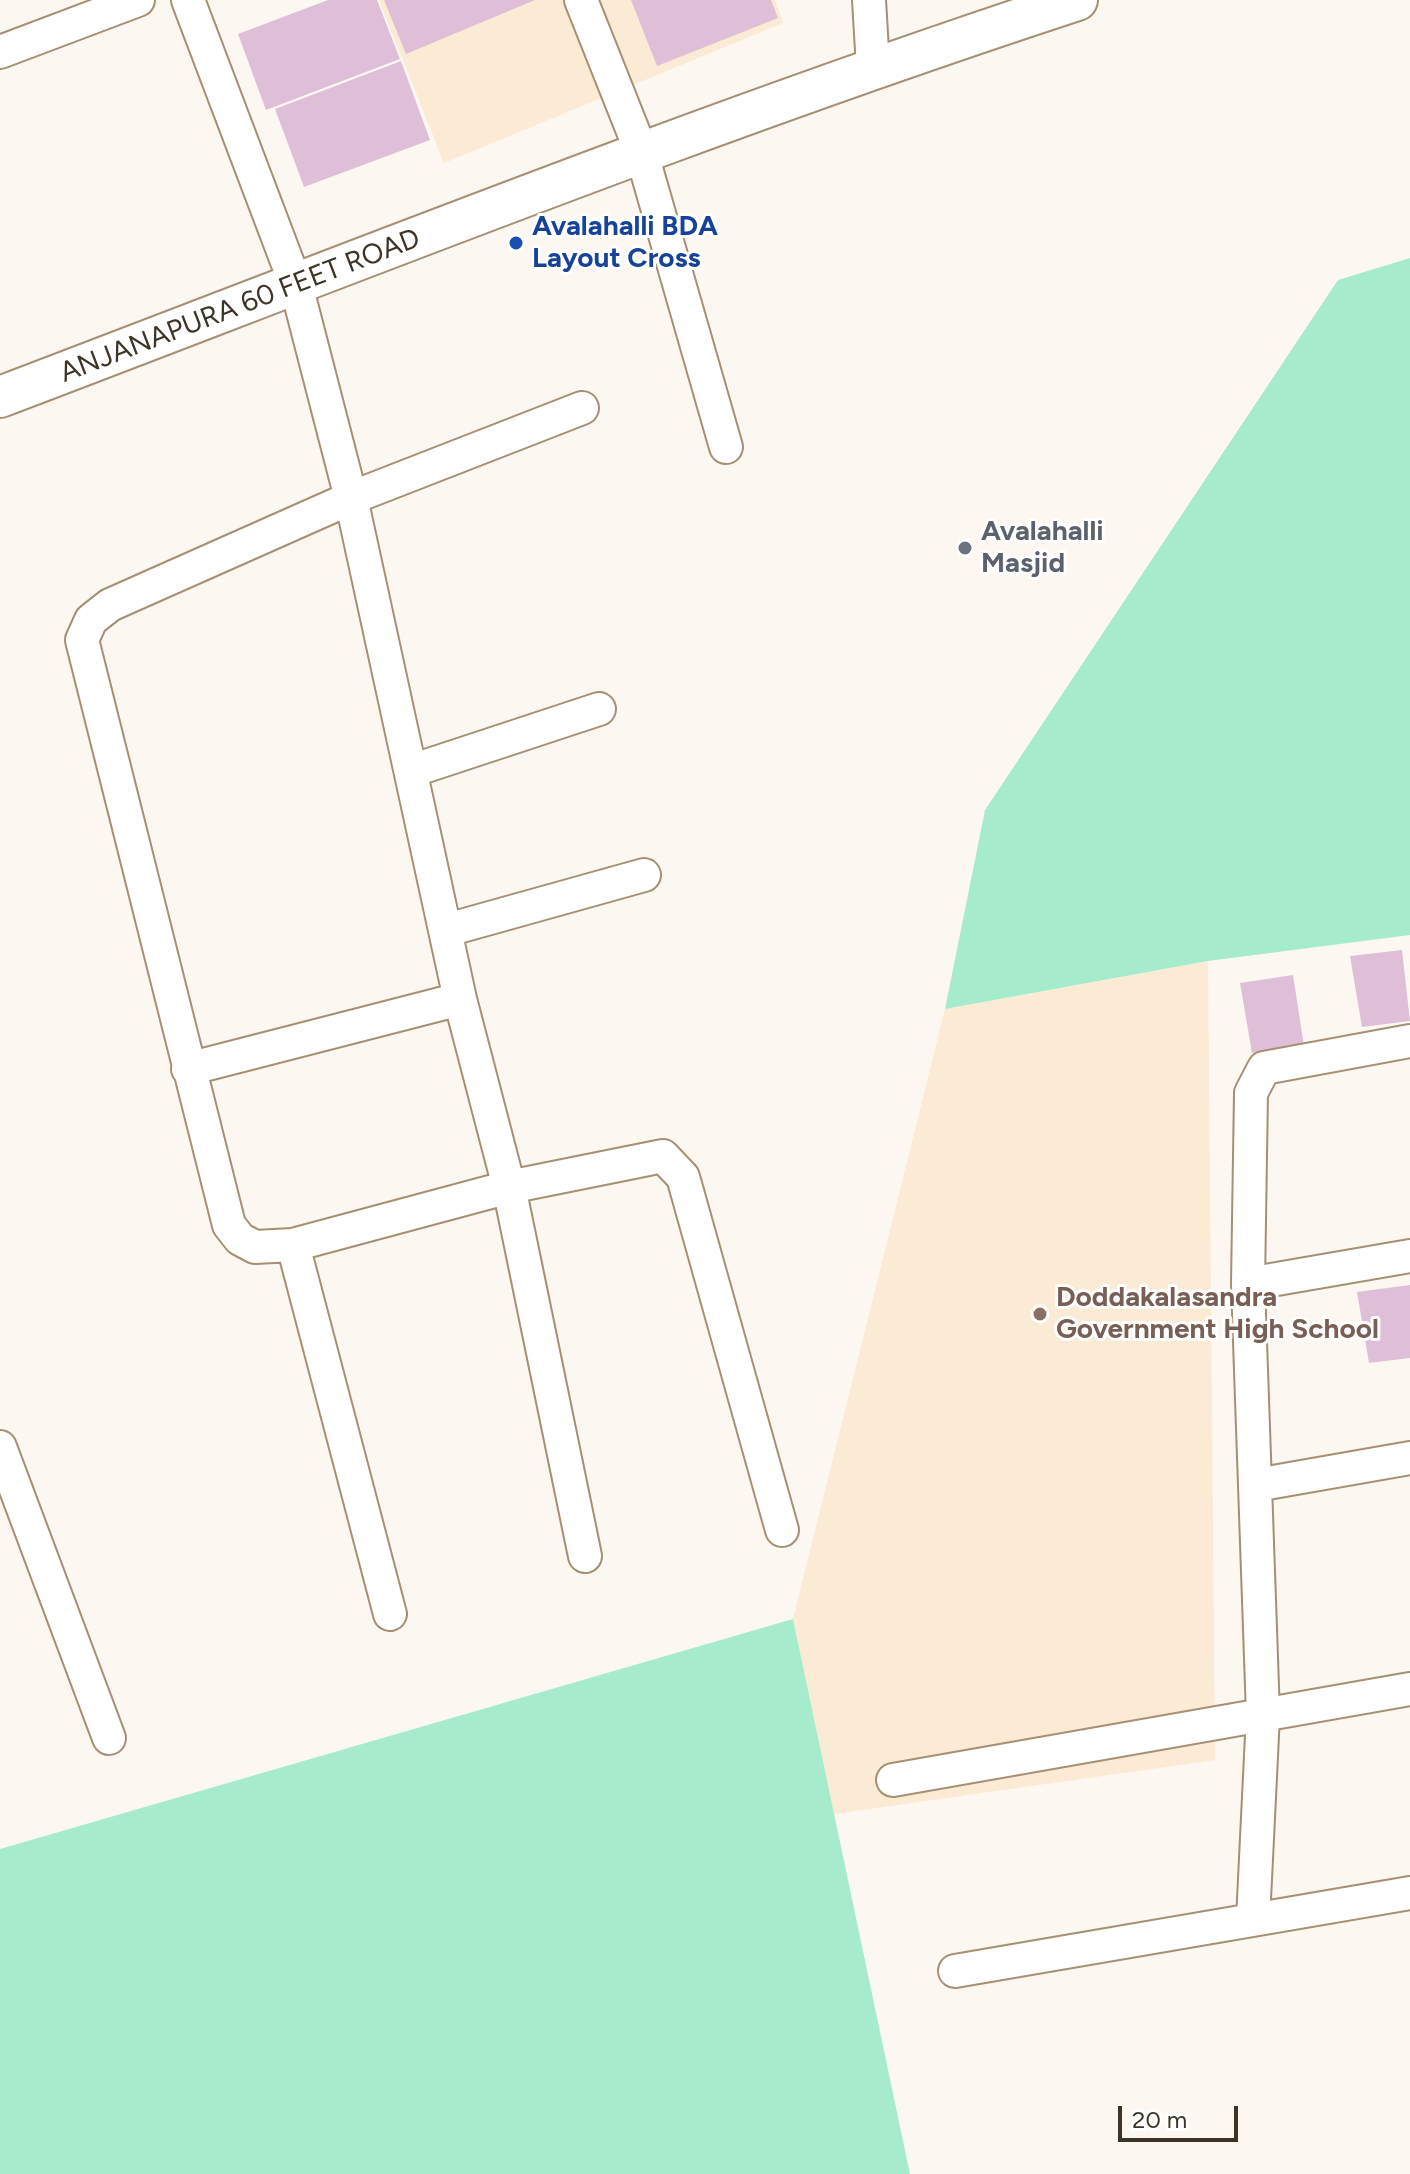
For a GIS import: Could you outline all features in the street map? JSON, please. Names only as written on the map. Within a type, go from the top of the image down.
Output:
[{"type":"street","points":[[0,52],[138,0]]},
{"type":"street","points":[[188,0],[296,285],[351,498],[460,999],[509,1187],[585,1556]]},
{"type":"street","points":[[581,0],[641,151],[726,447]]},
{"type":"street","points":[[869,0],[873,67]]},
{"type":"street","name":"ANJANAPURA 60 FEET ROAD","points":[[0,397],[641,151],[873,67],[1075,0]]},
{"type":"street","points":[[582,408],[351,498],[110,605],[91,620],[82,640],[229,1225],[240,1239],[255,1247],[293,1245],[509,1187],[663,1156],[683,1177],[782,1530]]},
{"type":"street","points":[[411,771],[599,709]]},
{"type":"street","points":[[447,930],[644,875]]},
{"type":"street","points":[[188,1069],[460,999]]},
{"type":"street","points":[[1253,1920],[1263,1715],[1248,1284],[1251,1093],[1264,1068],[1410,1041]]},
{"type":"street","points":[[293,1245],[390,1614]]},
{"type":"street","points":[[1248,1284],[1410,1256]]},
{"type":"street","points":[[0,1447],[109,1738]]},
{"type":"street","points":[[1256,1485],[1410,1458]]},
{"type":"street","points":[[893,1780],[1410,1689]]},
{"type":"street","points":[[955,1971],[1410,1893]]},
{"type":"shaded area","points":[[379,0],[775,0],[783,23],[444,163]]},
{"type":"shaded area","name":"Doddakalasandra Government High School","points":[[1208,961],[1215,1760],[834,1814],[793,1619],[945,1009]]},
{"type":"green space","points":[[1410,258],[1410,935],[1208,961],[945,1009],[985,810],[1338,280]]},
{"type":"green space","points":[[793,1619],[910,2174],[0,2174],[0,1849]]},
{"type":"building","points":[[328,0],[377,0],[400,59],[266,110],[238,34]]},
{"type":"building","points":[[384,0],[535,0],[406,54]]},
{"type":"building","points":[[631,0],[771,0],[778,18],[657,66]]},
{"type":"building","points":[[401,61],[430,140],[304,187],[275,109]]},
{"type":"building","points":[[1402,950],[1410,1021],[1362,1027],[1350,956]]},
{"type":"building","points":[[1293,975],[1304,1046],[1252,1053],[1240,983]]},
{"type":"building","points":[[1410,1285],[1410,1358],[1369,1363],[1357,1292]]},
{"type":"place","name":"Avalahalli BDA Layout Cross","points":[[516,243]]},
{"type":"place","name":"Avalahalli Masjid","points":[[965,548]]},
{"type":"place","name":"Doddakalasandra Government High School","points":[[1040,1314]]}]
